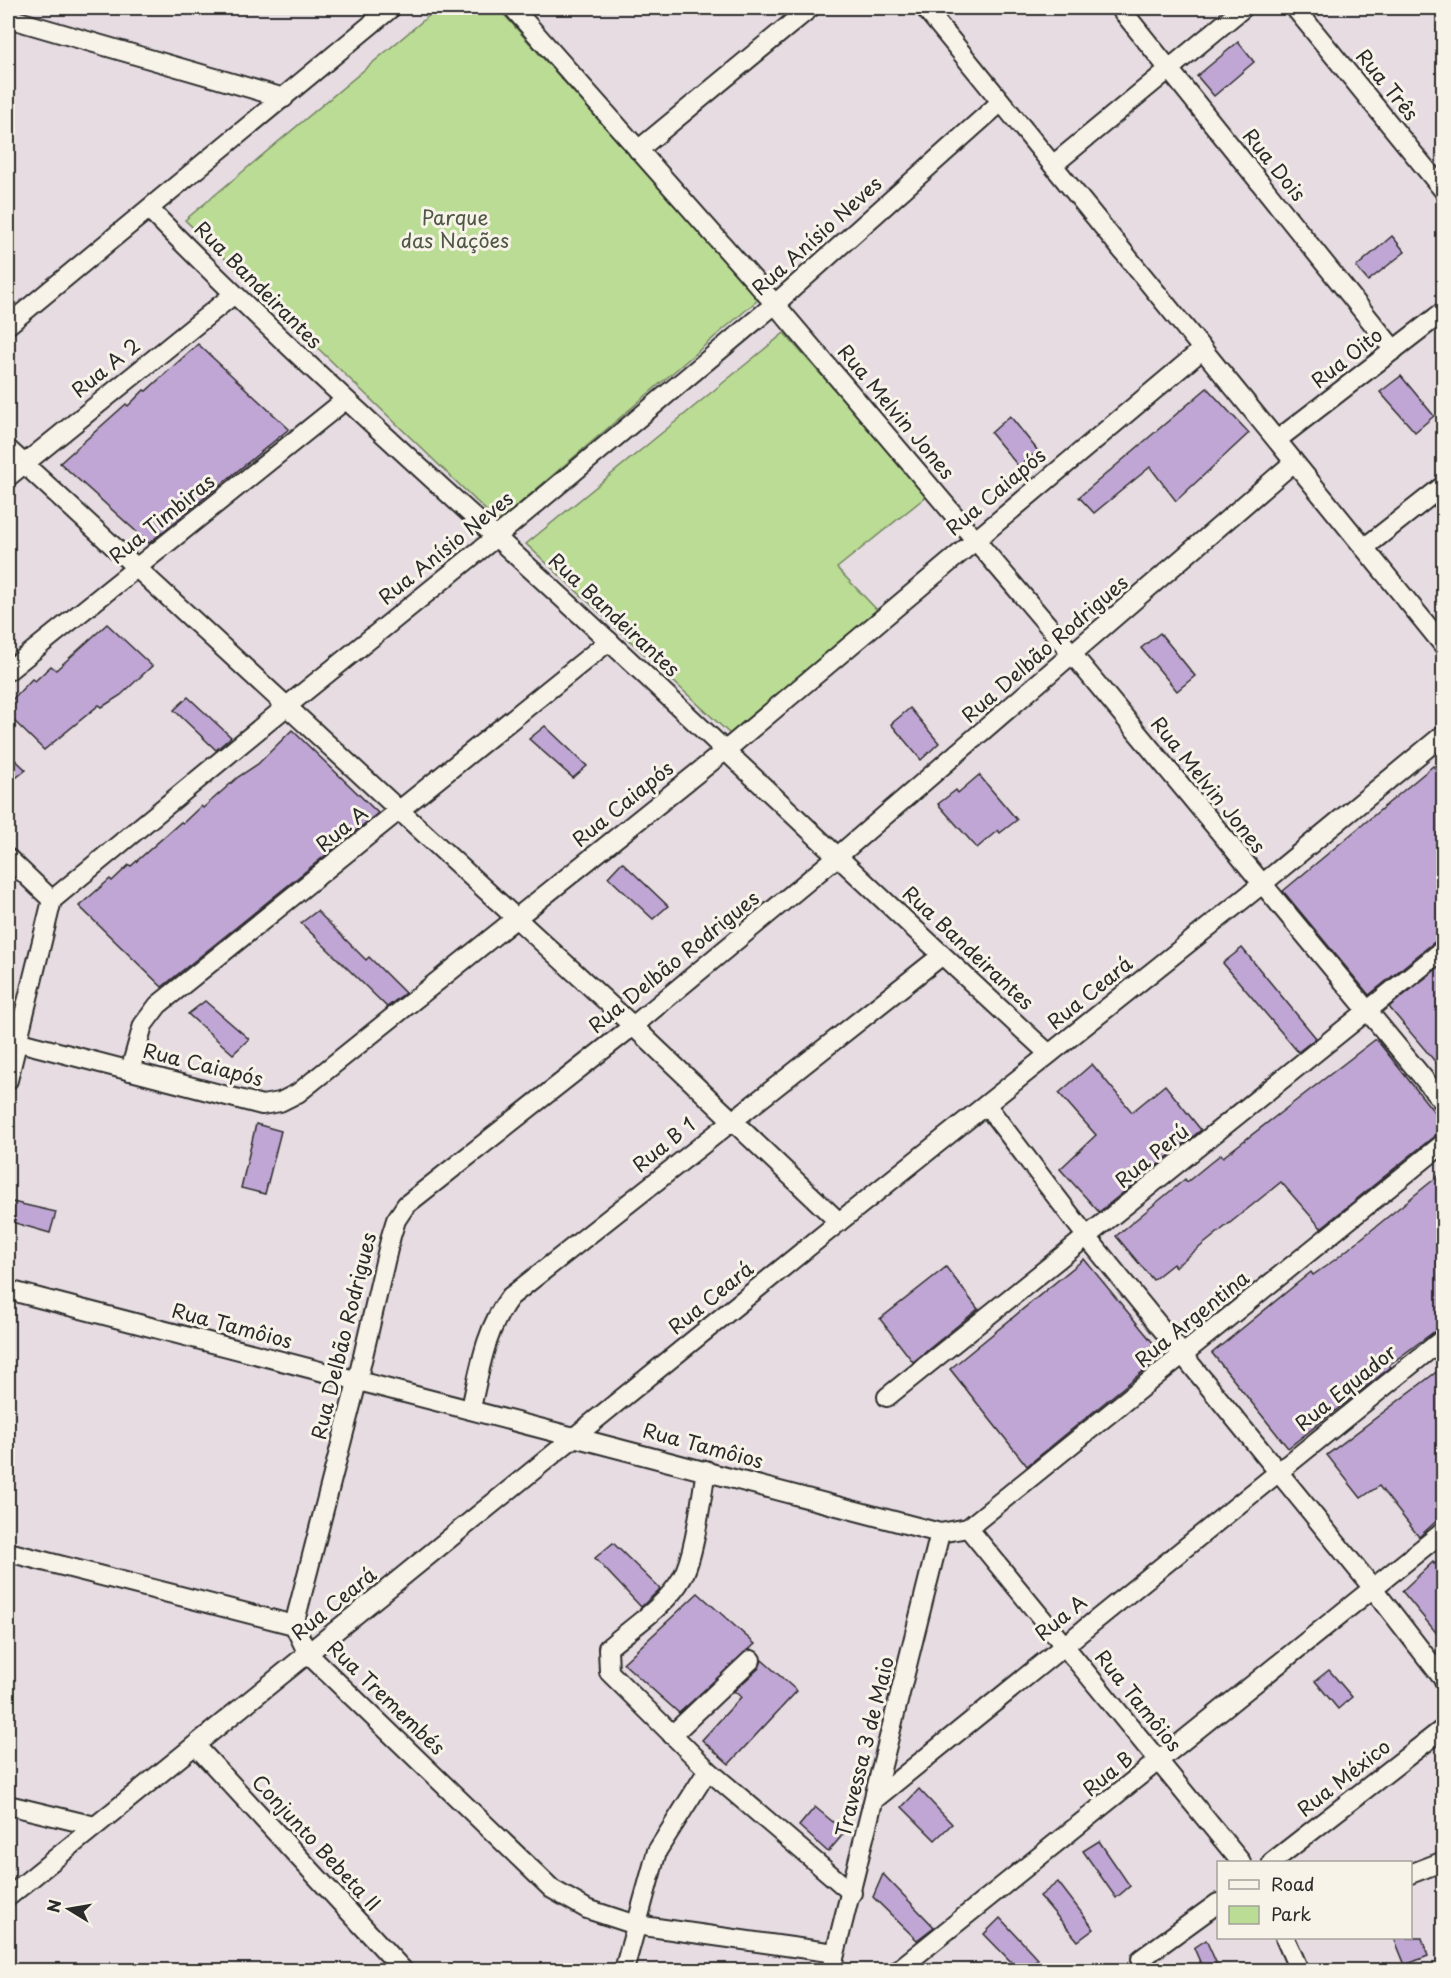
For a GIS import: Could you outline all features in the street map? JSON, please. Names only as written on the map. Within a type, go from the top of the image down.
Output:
[{"type":"street","points":[[8,325],[391,8]]},
{"type":"street","name":"Rua Melvin Jones","points":[[513,8],[775,304],[1073,656],[1443,1103]]},
{"type":"street","points":[[638,150],[810,8]]},
{"type":"street","points":[[925,8],[1443,646]]},
{"type":"street","name":"Rua Dois","points":[[1120,8],[1394,351]]},
{"type":"street","points":[[1053,165],[1167,67],[1243,8]]},
{"type":"street","name":"Rua Três","points":[[1295,8],[1443,191]]},
{"type":"street","points":[[8,18],[285,98]]},
{"type":"street","name":"Rua Anísio Neves","points":[[52,900],[287,705],[496,537],[775,304],[1002,102]]},
{"type":"street","name":"Rua Bandeirantes","points":[[149,209],[233,295],[344,401],[609,641],[941,956],[1049,1054]]},
{"type":"street","name":"Rua A 2","points":[[8,477],[233,295]]},
{"type":"street","name":"Rua Oito","points":[[1277,440],[1443,311]]},
{"type":"street","name":"Rua Caiapós","points":[[12,1040],[262,1105],[280,1102],[298,1093],[726,750],[974,539],[1203,349]]},
{"type":"street","name":"Rua Timbiras","points":[[8,671],[344,401]]},
{"type":"street","points":[[8,449],[287,705],[399,812],[517,918],[839,1222]]},
{"type":"street","name":"Rua Delbão Rodrigues","points":[[294,1625],[357,1382],[391,1236],[396,1220],[406,1205],[633,1026],[838,856],[1073,656],[1294,462]]},
{"type":"street","points":[[1364,548],[1443,485]]},
{"type":"street","name":"Rua A","points":[[130,1071],[143,1025],[158,1005],[609,641]]},
{"type":"street","name":"Rua Ceará","points":[[8,1897],[578,1437],[839,1222],[1261,885],[1443,734]]},
{"type":"street","points":[[8,858],[52,900],[12,1040],[8,1080]]},
{"type":"street","name":"Rua Perú","points":[[887,1396],[1443,949]]},
{"type":"street","name":"Rua B 1","points":[[471,1408],[488,1336],[497,1314],[510,1297],[941,956]]},
{"type":"street","points":[[987,1106],[1087,1237],[1372,1587],[1443,1680]]},
{"type":"street","name":"Rua Argentina","points":[[968,1528],[1443,1143]]},
{"type":"street","name":"Rua Tamôios","points":[[8,1290],[357,1382],[471,1408],[940,1533],[968,1528],[1239,1861]]},
{"type":"street","name":"Rua Equador","points":[[1277,1473],[1443,1338]]},
{"type":"street","points":[[706,1470],[689,1560],[682,1578],[671,1593],[608,1648],[609,1672],[708,1770],[852,1893]]},
{"type":"street","name":"Rua A","points":[[875,1799],[1277,1473]]},
{"type":"street","name":"Rua B","points":[[898,1971],[1443,1531]]},
{"type":"street","name":"Travessa 3 de Maio","points":[[833,1962],[940,1533]]},
{"type":"street","points":[[8,1552],[294,1625]]},
{"type":"street","name":"Rua Tremembés","points":[[294,1625],[308,1654],[552,1889],[587,1909],[636,1925],[833,1962]]},
{"type":"street","points":[[672,1735],[751,1660]]},
{"type":"street","name":"Rua México","points":[[1275,1861],[1443,1728]]},
{"type":"street","name":"Conjunto Bebeta II","points":[[196,1746],[403,1971]]},
{"type":"street","points":[[624,1971],[657,1851],[708,1770]]},
{"type":"street","points":[[8,1805],[95,1826]]},
{"type":"street","points":[[1412,1873],[1443,1861]]},
{"type":"street","points":[[1141,1959],[1217,1904]]},
{"type":"street","points":[[1285,1939],[1299,1971]]},
{"type":"green space","name":"Parque das Nações","points":[[438,8],[498,8],[759,299],[498,522],[185,220]]},
{"type":"green space","points":[[784,333],[928,495],[837,568],[879,612],[730,734],[526,544]]},
{"type":"building","points":[[1238,42],[1254,62],[1214,96],[1197,76]]},
{"type":"building","points":[[1392,236],[1405,252],[1368,281],[1356,267]]},
{"type":"building","points":[[198,344],[289,429],[149,543],[60,463]]},
{"type":"building","points":[[1401,376],[1434,416],[1415,432],[1380,392]]},
{"type":"building","points":[[1207,388],[1249,433],[1176,501],[1150,467],[1094,513],[1079,497]]},
{"type":"building","points":[[1010,416],[1038,451],[1019,467],[991,433]]},
{"type":"building","points":[[107,624],[152,666],[121,695],[102,707],[99,705],[44,750],[8,715],[8,704],[32,679],[35,681],[51,666],[56,670]]},
{"type":"building","points":[[1160,633],[1195,676],[1177,691],[1141,648]]},
{"type":"building","points":[[188,697],[231,737],[216,750],[174,710]]},
{"type":"building","points":[[910,708],[939,743],[921,760],[891,724]]},
{"type":"building","points":[[545,726],[587,766],[573,778],[529,739]]},
{"type":"building","points":[[292,730],[378,813],[162,987],[79,906],[110,879],[112,881],[129,865],[131,866],[201,806],[203,808],[238,777],[258,764]]},
{"type":"building","points":[[8,753],[26,770],[8,784]]},
{"type":"building","points":[[1433,766],[1443,777],[1443,938],[1437,940],[1369,995],[1283,891]]},
{"type":"building","points":[[979,775],[1017,820],[1000,833],[998,830],[977,848],[938,804],[956,790],[958,793]]},
{"type":"building","points":[[622,862],[668,906],[653,919],[608,877]]},
{"type":"building","points":[[317,911],[366,960],[369,957],[405,993],[387,1007],[301,923]]},
{"type":"building","points":[[1242,948],[1316,1038],[1298,1052],[1223,963]]},
{"type":"building","points":[[1443,964],[1443,1071],[1389,1007]]},
{"type":"building","points":[[205,1001],[249,1039],[233,1054],[188,1014]]},
{"type":"building","points":[[1376,1039],[1443,1123],[1443,1132],[1437,1134],[1321,1228],[1281,1182],[1175,1267],[1173,1264],[1153,1280],[1116,1236],[1185,1179],[1187,1182],[1221,1154],[1223,1157]]},
{"type":"building","points":[[1092,1064],[1132,1112],[1165,1085],[1201,1130],[1099,1212],[1060,1169],[1096,1135],[1059,1093]]},
{"type":"building","points":[[256,1124],[281,1131],[265,1194],[241,1188]]},
{"type":"building","points":[[1443,1172],[1443,1325],[1389,1365],[1391,1367],[1288,1448],[1212,1353],[1311,1272],[1313,1275],[1336,1259]]},
{"type":"building","points":[[8,1201],[56,1212],[50,1233],[8,1221]]},
{"type":"building","points":[[1084,1259],[1163,1355],[1027,1466],[950,1369]]},
{"type":"building","points":[[946,1267],[978,1309],[913,1362],[880,1319]]},
{"type":"building","points":[[1443,1367],[1443,1515],[1419,1537],[1379,1486],[1361,1498],[1327,1455]]},
{"type":"building","points":[[613,1543],[660,1589],[641,1607],[595,1558]]},
{"type":"building","points":[[1443,1557],[1443,1641],[1402,1591],[1433,1562],[1434,1564]]},
{"type":"building","points":[[698,1593],[755,1644],[679,1713],[623,1663]]},
{"type":"building","points":[[762,1660],[797,1691],[729,1764],[702,1740],[741,1697],[734,1691],[759,1668]]},
{"type":"building","points":[[1329,1670],[1352,1697],[1338,1709],[1315,1681]]},
{"type":"building","points":[[919,1789],[952,1824],[935,1840],[902,1807]]},
{"type":"building","points":[[815,1807],[845,1832],[828,1852],[799,1826]]},
{"type":"building","points":[[1099,1841],[1130,1886],[1116,1898],[1083,1851]]},
{"type":"building","points":[[883,1874],[934,1927],[917,1940],[873,1897]]},
{"type":"building","points":[[1058,1882],[1094,1929],[1078,1941],[1040,1896]]},
{"type":"building","points":[[1000,1918],[1038,1959],[1027,1971],[1020,1971],[984,1934]]},
{"type":"building","points":[[1422,1938],[1428,1956],[1405,1965],[1394,1939]]},
{"type":"building","points":[[1206,1940],[1220,1971],[1204,1971],[1194,1948]]}]
